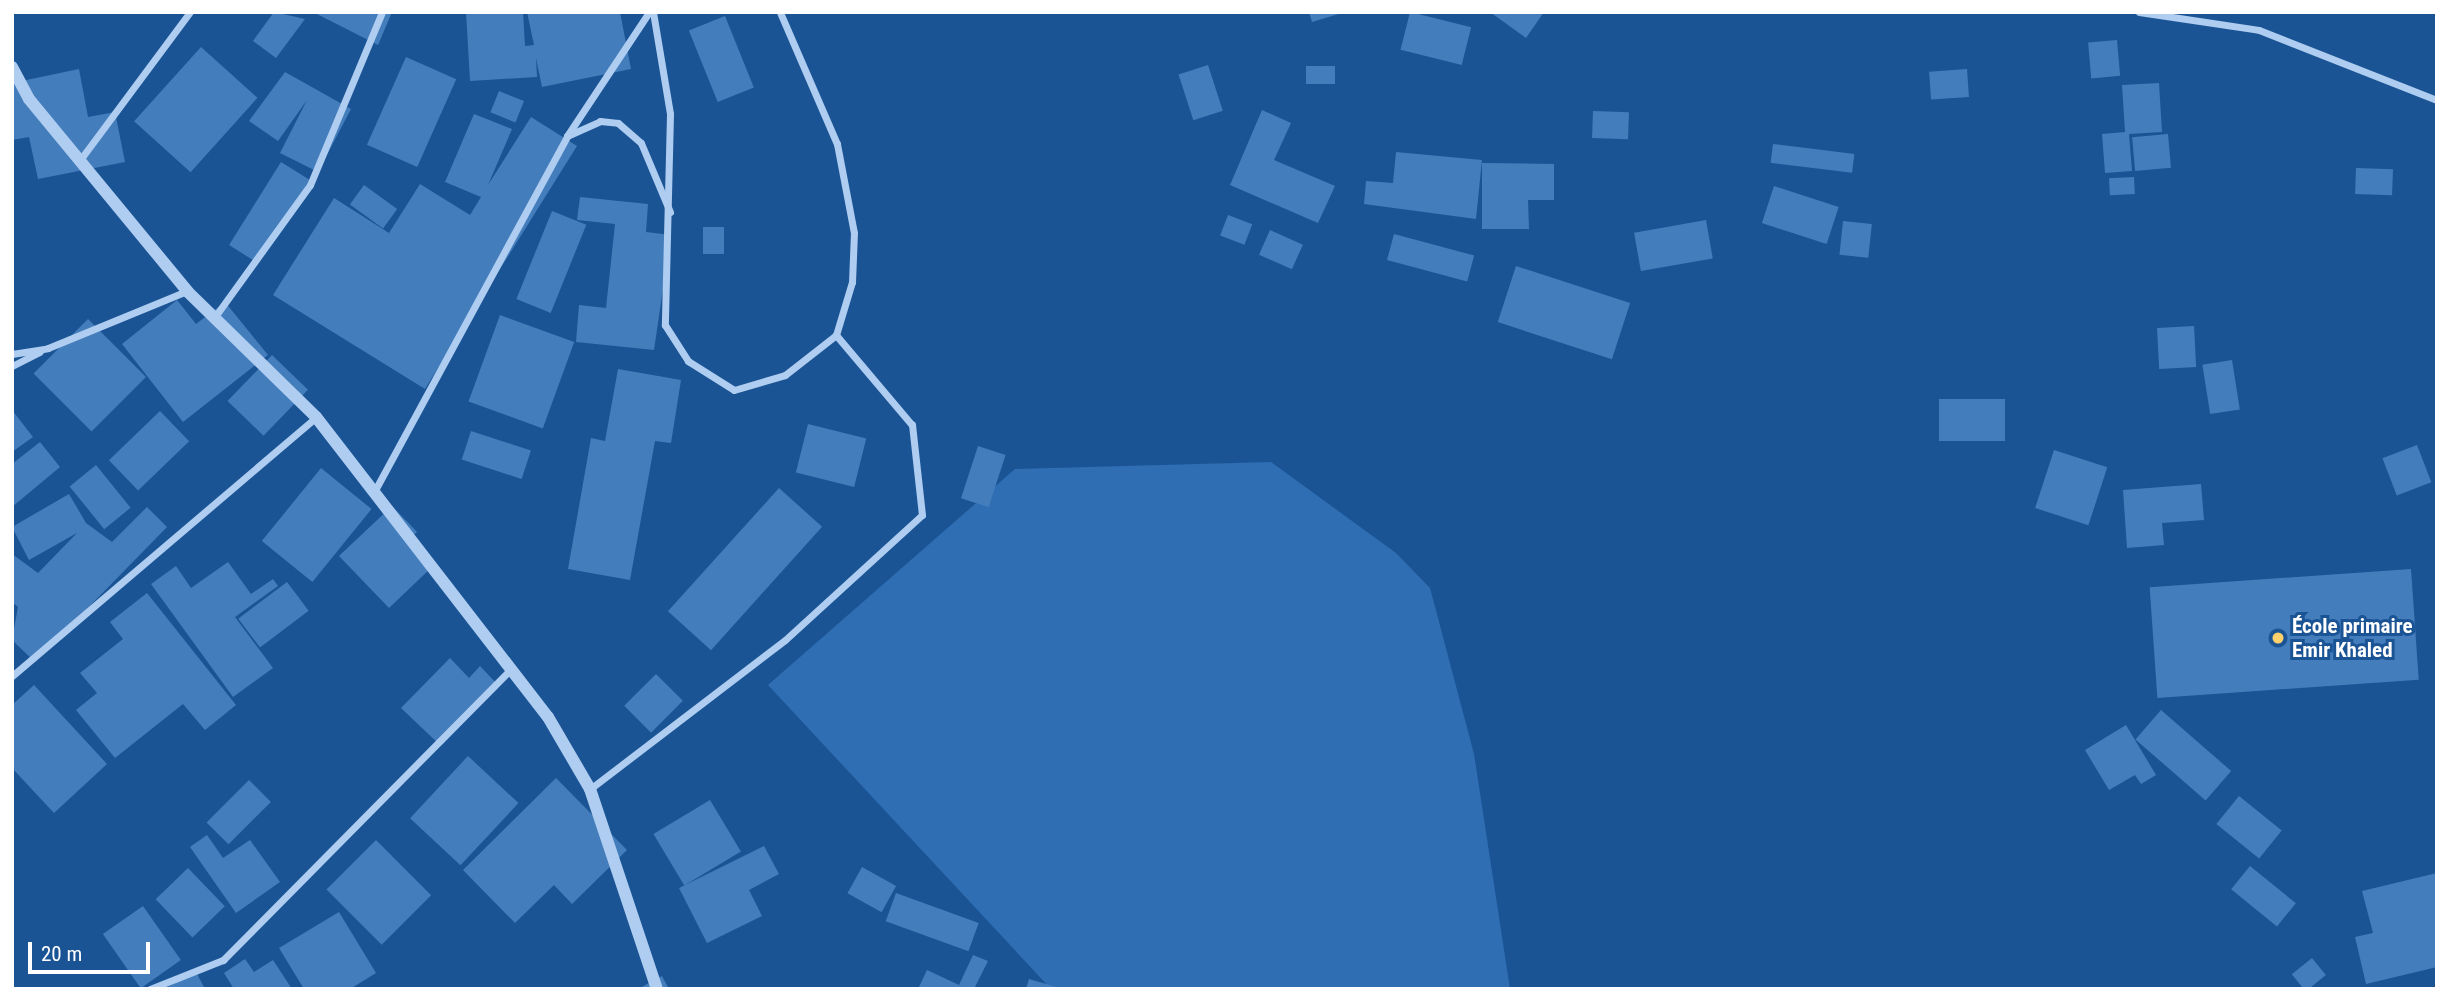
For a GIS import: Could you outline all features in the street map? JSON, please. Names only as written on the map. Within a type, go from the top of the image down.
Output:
[{"type":"street","points":[[80,159],[190,12]]},
{"type":"street","points":[[214,318],[310,185],[382,12]]},
{"type":"street","points":[[374,492],[567,136],[651,12]]},
{"type":"street","points":[[651,12],[670,114],[671,215],[665,325],[688,361],[734,390],[785,375],[836,335],[852,282],[854,233],[837,144],[780,12]]},
{"type":"street","points":[[2139,12],[2259,30],[2437,100]]},
{"type":"street","points":[[12,67],[29,99],[187,291],[316,417],[511,669],[590,789],[657,989]]},
{"type":"street","points":[[567,136],[600,121],[618,123],[641,143],[671,215]]},
{"type":"street","points":[[12,366],[48,348],[187,291]]},
{"type":"street","points":[[590,789],[785,640],[922,515],[912,425],[836,335]]},
{"type":"street","points":[[12,354],[48,348]]},
{"type":"street","points":[[12,676],[316,417]]},
{"type":"street","points":[[150,989],[223,960],[511,669]]},
{"type":"shaded area","points":[[1271,462],[1396,553],[1430,588],[1474,754],[1510,989],[1051,989],[768,685],[1015,469]]},
{"type":"building","points":[[274,12],[305,19],[276,58],[253,41]]},
{"type":"building","points":[[313,12],[392,12],[378,45]]},
{"type":"building","points":[[466,12],[523,12],[525,46],[534,45],[527,12],[620,12],[631,69],[542,87],[536,58],[537,77],[470,81]]},
{"type":"building","points":[[1309,12],[1342,12],[1342,13],[1312,22]]},
{"type":"building","points":[[1410,12],[1471,27],[1462,65],[1401,50]]},
{"type":"building","points":[[1490,12],[1544,12],[1526,38]]},
{"type":"building","points":[[725,16],[754,87],[718,102],[689,31]]},
{"type":"building","points":[[2117,40],[2120,76],[2091,78],[2088,43]]},
{"type":"building","points":[[201,47],[257,98],[191,172],[134,121]]},
{"type":"building","points":[[406,57],[456,79],[417,167],[367,145]]},
{"type":"building","points":[[1208,65],[1223,111],[1193,120],[1179,75]]},
{"type":"building","points":[[1306,66],[1335,66],[1335,84],[1306,84]]},
{"type":"building","points":[[79,69],[88,117],[115,112],[125,162],[38,179],[29,137],[12,140],[12,83]]},
{"type":"building","points":[[1967,69],[1969,97],[1931,100],[1929,72]]},
{"type":"building","points":[[285,72],[351,109],[318,172],[280,153],[307,100],[278,141],[249,121]]},
{"type":"building","points":[[2159,83],[2162,132],[2129,134],[2132,171],[2105,173],[2102,134],[2125,132],[2122,85]]},
{"type":"building","points":[[499,91],[524,101],[515,122],[490,112]]},
{"type":"building","points":[[1262,110],[1291,123],[1274,160],[1335,186],[1318,223],[1230,185]]},
{"type":"building","points":[[1593,111],[1629,112],[1628,139],[1592,138]]},
{"type":"building","points":[[474,114],[512,129],[488,185],[531,117],[577,146],[425,389],[273,295],[334,198],[389,233],[420,184],[470,215],[481,197],[445,182]]},
{"type":"building","points":[[2168,134],[2171,168],[2135,171],[2132,137]]},
{"type":"building","points":[[1773,144],[1854,154],[1852,173],[1771,163]]},
{"type":"building","points":[[1396,152],[1482,160],[1476,219],[1364,204],[1366,181],[1393,183]]},
{"type":"building","points":[[281,162],[310,180],[258,263],[229,245]]},
{"type":"building","points":[[1482,163],[1554,164],[1554,200],[1528,200],[1529,229],[1482,229]]},
{"type":"building","points":[[2356,168],[2393,169],[2392,195],[2355,194]]},
{"type":"building","points":[[2134,177],[2135,194],[2110,195],[2109,178]]},
{"type":"building","points":[[364,185],[397,209],[383,229],[350,204]]},
{"type":"building","points":[[1774,186],[1839,207],[1827,244],[1762,223]]},
{"type":"building","points":[[580,197],[648,204],[646,232],[671,235],[654,350],[576,342],[579,305],[606,308],[615,224],[577,220]]},
{"type":"building","points":[[552,211],[586,225],[551,313],[516,299]]},
{"type":"building","points":[[1228,215],[1252,224],[1244,245],[1220,236]]},
{"type":"building","points":[[1706,220],[1713,258],[1641,271],[1634,233]]},
{"type":"building","points":[[1843,221],[1872,224],[1868,258],[1839,255]]},
{"type":"building","points":[[703,227],[724,227],[724,254],[703,254]]},
{"type":"building","points":[[1270,230],[1303,245],[1292,269],[1259,255]]},
{"type":"building","points":[[1394,234],[1474,255],[1467,282],[1387,260]]},
{"type":"building","points":[[1516,266],[1630,303],[1612,359],[1498,322]]},
{"type":"building","points":[[177,300],[196,324],[225,302],[268,355],[183,422],[122,344]]},
{"type":"building","points":[[500,315],[574,342],[543,428],[469,401]]},
{"type":"building","points":[[88,319],[146,377],[92,431],[34,373]]},
{"type":"building","points":[[2194,326],[2196,367],[2159,369],[2157,328]]},
{"type":"building","points":[[272,355],[308,390],[264,436],[228,401]]},
{"type":"building","points":[[2232,360],[2240,409],[2210,414],[2202,365]]},
{"type":"building","points":[[618,369],[681,380],[671,443],[655,441],[630,580],[568,569],[591,438],[605,441]]},
{"type":"building","points":[[1939,399],[2005,399],[2005,441],[1939,441]]},
{"type":"building","points":[[12,410],[33,437],[12,452]]},
{"type":"building","points":[[160,411],[189,441],[138,491],[109,460]]},
{"type":"building","points":[[808,424],[866,439],[854,487],[796,473]]},
{"type":"building","points":[[471,431],[531,450],[522,479],[462,460]]},
{"type":"building","points":[[40,442],[60,467],[12,507],[12,464]]},
{"type":"building","points":[[2417,445],[2431,482],[2397,496],[2382,458]]},
{"type":"building","points":[[978,446],[1006,455],[989,507],[961,498]]},
{"type":"building","points":[[2054,450],[2107,467],[2088,525],[2035,508]]},
{"type":"building","points":[[96,465],[131,508],[104,529],[70,486]]},
{"type":"building","points":[[321,468],[372,509],[312,582],[262,541]]},
{"type":"building","points":[[2201,484],[2204,520],[2162,523],[2164,545],[2127,548],[2123,490]]},
{"type":"building","points":[[779,488],[822,527],[711,650],[668,611]]},
{"type":"building","points":[[69,494],[86,523],[112,542],[147,507],[167,527],[35,662],[12,640],[18,607],[12,602],[12,554],[38,573],[77,533],[29,560],[12,527]]},
{"type":"building","points":[[392,506],[417,532],[407,541],[432,567],[389,608],[339,556]]},
{"type":"building","points":[[228,562],[251,594],[273,579],[278,586],[235,617],[273,668],[233,697],[151,584],[176,566],[191,588]]},
{"type":"building","points":[[2411,569],[2419,680],[2157,698],[2150,587]]},
{"type":"building","points":[[287,582],[309,611],[260,647],[238,619]]},
{"type":"building","points":[[147,593],[236,705],[205,730],[183,704],[115,758],[76,710],[97,693],[80,673],[123,639],[110,622]]},
{"type":"building","points":[[450,658],[469,678],[480,666],[499,686],[441,746],[401,708]]},
{"type":"building","points":[[656,674],[683,701],[651,733],[624,706]]},
{"type":"building","points":[[34,685],[107,764],[54,813],[12,768],[12,705]]},
{"type":"building","points":[[2161,710],[2231,771],[2206,800],[2135,739]]},
{"type":"building","points":[[2126,725],[2156,775],[2141,784],[2135,775],[2109,790],[2085,750]]},
{"type":"building","points":[[468,756],[518,803],[460,865],[410,818]]},
{"type":"building","points":[[556,778],[627,850],[572,904],[554,885],[515,923],[463,870]]},
{"type":"building","points":[[249,780],[271,802],[228,844],[207,822]]},
{"type":"building","points":[[2239,796],[2282,831],[2259,859],[2216,824]]},
{"type":"building","points":[[710,800],[741,851],[684,885],[653,834]]},
{"type":"building","points":[[207,835],[223,858],[250,840],[280,882],[236,913],[190,847]]},
{"type":"building","points":[[376,840],[431,895],[382,945],[327,889]]},
{"type":"building","points":[[764,846],[779,874],[749,890],[762,916],[707,943],[679,888]]},
{"type":"building","points":[[2250,866],[2296,903],[2277,926],[2231,889]]},
{"type":"building","points":[[862,867],[896,886],[882,912],[847,893]]},
{"type":"building","points":[[188,868],[225,906],[192,937],[156,899]]},
{"type":"building","points":[[2437,873],[2437,967],[2366,984],[2355,937],[2373,933],[2362,891]]},
{"type":"building","points":[[896,893],[979,923],[968,951],[886,921]]},
{"type":"building","points":[[143,906],[181,960],[141,988],[103,934]]},
{"type":"building","points":[[339,912],[376,973],[350,989],[304,989],[279,948]]},
{"type":"building","points":[[973,955],[988,961],[974,989],[918,989],[927,970],[959,985]]},
{"type":"building","points":[[2312,958],[2326,975],[2309,989],[2304,989],[2292,974]]},
{"type":"building","points":[[245,959],[254,972],[273,960],[292,989],[234,989],[224,973]]},
{"type":"building","points":[[196,972],[205,989],[164,989]]},
{"type":"building","points":[[662,976],[669,989],[638,989]]},
{"type":"building","points":[[1029,979],[1060,988],[1060,989],[1026,989]]},
{"type":"place","name":"École primaire Emir Khaled","points":[[2278,638]]}]
